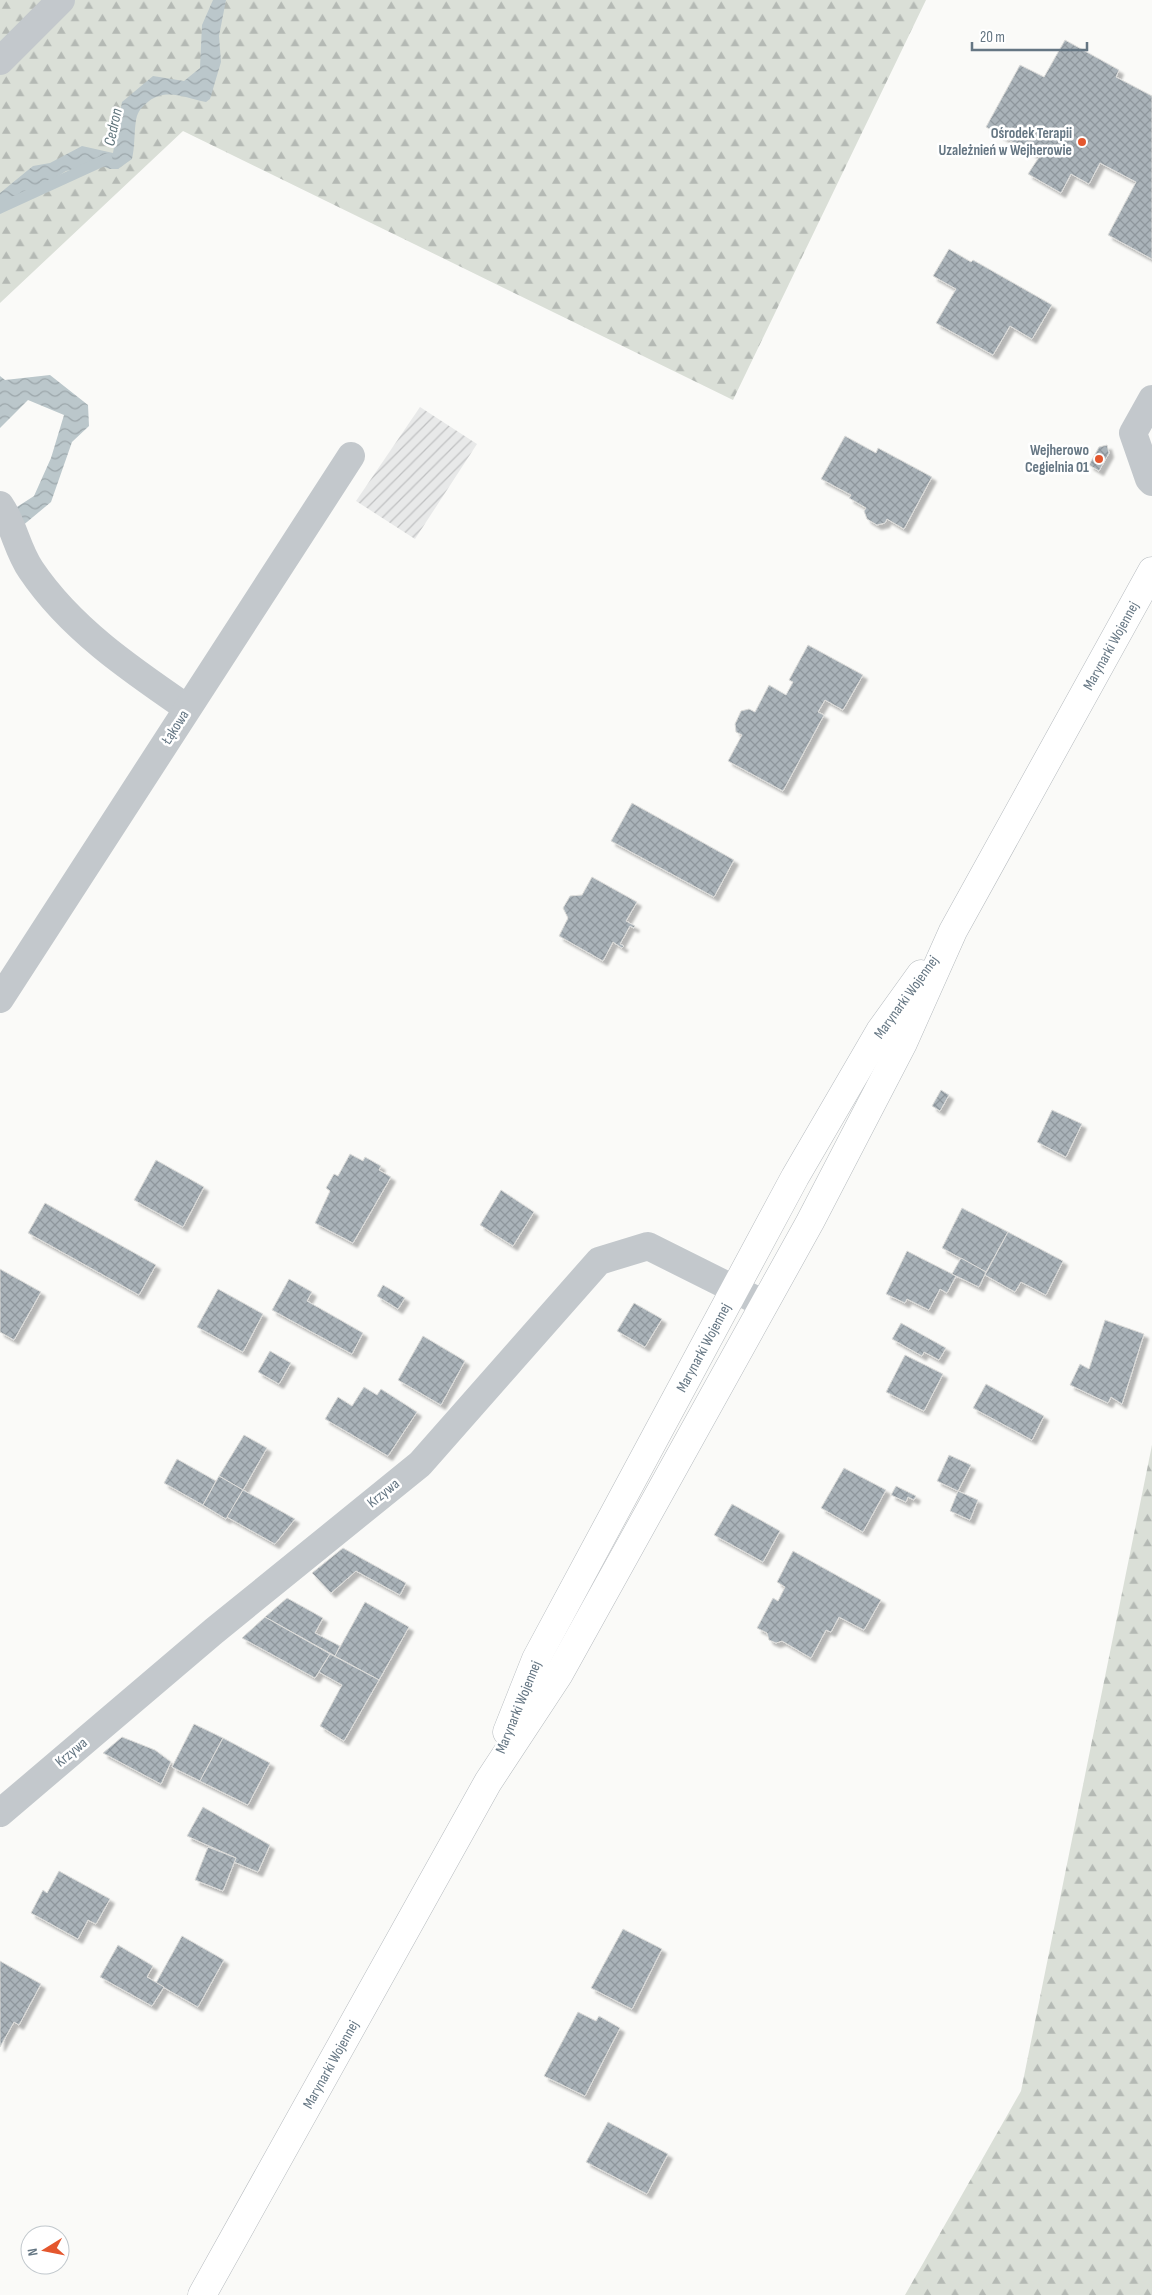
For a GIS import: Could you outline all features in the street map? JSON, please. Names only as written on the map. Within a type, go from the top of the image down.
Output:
[{"type":"main road","name":"Marynarki Wojennej","points":[[202,2295],[488,1782],[559,1674],[810,1222],[903,1043],[953,931],[1152,572]]},
{"type":"main road","name":"Marynarki Wojennej","points":[[488,1782],[536,1659],[795,1177],[880,1031],[953,931]]},
{"type":"street","points":[[0,61],[61,0]]},
{"type":"street","points":[[1152,399],[1132,433],[1149,479],[1152,482]]},
{"type":"street","name":"Łąkowa","points":[[0,999],[351,456]]},
{"type":"street","points":[[3,509],[22,558],[32,573],[73,620],[123,665],[187,708]]},
{"type":"street","name":"Krzywa","points":[[0,1813],[214,1631],[420,1464],[599,1261],[648,1246],[764,1304]]},
{"type":"shaded area","points":[[420,407],[477,444],[415,539],[356,501]]},
{"type":"green space","points":[[0,0],[926,0],[733,400],[183,131],[0,303]]},
{"type":"green space","points":[[1152,1445],[1152,2295],[905,2295],[1021,2091]]},
{"type":"water","points":[[213,0],[226,0],[219,36],[221,62],[210,99],[206,102],[176,95],[156,97],[144,105],[138,114],[132,159],[118,169],[110,169],[97,164],[66,171],[0,214],[0,193],[33,166],[50,163],[82,146],[113,153],[122,102],[153,76],[184,81],[200,68],[202,25]]},
{"type":"water","points":[[50,375],[88,405],[89,426],[72,442],[51,502],[21,527],[6,514],[34,496],[51,458],[64,415],[28,400],[0,428],[0,376],[5,380]]},
{"type":"building","name":"Ośrodek Terapii Uzależnień w Wejherowie","points":[[1065,40],[1119,70],[1116,77],[1152,96],[1152,259],[1108,235],[1136,182],[1100,163],[1089,184],[1071,174],[1061,193],[1028,174],[1039,157],[986,127],[1020,65],[1044,77]]},
{"type":"building","points":[[949,249],[971,262],[973,260],[1052,305],[1032,339],[1010,326],[993,355],[936,323],[956,289],[933,276]]},
{"type":"building","points":[[845,436],[876,453],[878,448],[932,477],[904,529],[887,519],[885,523],[877,525],[867,519],[864,511],[866,508],[849,498],[851,495],[821,479]]},
{"type":"building","name":"Wejherowo Cegielnia 01","points":[[1107,445],[1109,453],[1099,471],[1089,465],[1099,447]]},
{"type":"building","points":[[808,645],[863,675],[843,710],[825,700],[818,712],[824,715],[783,791],[728,761],[742,735],[736,732],[735,724],[741,711],[749,709],[755,712],[769,685],[786,695],[793,682],[789,680]]},
{"type":"building","points":[[632,803],[734,860],[714,897],[611,841]]},
{"type":"building","points":[[592,877],[637,902],[626,921],[635,926],[634,928],[630,926],[620,944],[624,946],[622,948],[613,942],[603,961],[559,936],[568,918],[563,908],[570,896],[582,895]]},
{"type":"building","points":[[941,1090],[949,1095],[940,1111],[932,1106]]},
{"type":"building","points":[[1052,1110],[1082,1124],[1066,1157],[1037,1142]]},
{"type":"building","points":[[350,1154],[363,1161],[365,1157],[381,1166],[379,1170],[391,1177],[353,1243],[315,1223],[330,1191],[326,1188],[334,1174],[338,1176]]},
{"type":"building","points":[[156,1160],[204,1187],[183,1227],[134,1200]]},
{"type":"building","points":[[501,1190],[534,1212],[513,1246],[480,1225]]},
{"type":"building","points":[[45,1203],[156,1265],[139,1295],[28,1233]]},
{"type":"building","points":[[962,1208],[1008,1232],[986,1272],[942,1248]]},
{"type":"building","points":[[1008,1232],[1063,1261],[1046,1295],[1021,1282],[1015,1292],[985,1275]]},
{"type":"building","points":[[907,1251],[956,1276],[947,1293],[940,1289],[929,1310],[907,1299],[905,1303],[886,1294]]},
{"type":"building","points":[[961,1258],[986,1272],[979,1287],[952,1274]]},
{"type":"building","points":[[0,1269],[41,1292],[14,1340],[0,1332]]},
{"type":"building","points":[[289,1279],[312,1292],[307,1301],[363,1333],[352,1354],[272,1310]]},
{"type":"building","points":[[383,1285],[405,1298],[398,1309],[377,1296]]},
{"type":"building","points":[[218,1289],[263,1314],[243,1352],[197,1327]]},
{"type":"building","points":[[634,1303],[662,1319],[645,1347],[617,1331]]},
{"type":"building","points":[[1105,1320],[1144,1334],[1122,1404],[1111,1397],[1108,1403],[1070,1385],[1080,1364],[1089,1369]]},
{"type":"building","points":[[901,1323],[946,1348],[939,1360],[924,1352],[922,1356],[892,1339]]},
{"type":"building","points":[[423,1336],[465,1361],[441,1405],[398,1380]]},
{"type":"building","points":[[270,1351],[291,1363],[279,1384],[258,1372]]},
{"type":"building","points":[[905,1355],[943,1374],[924,1411],[886,1392]]},
{"type":"building","points":[[986,1384],[1044,1416],[1032,1440],[973,1408]]},
{"type":"building","points":[[364,1387],[377,1395],[381,1389],[417,1412],[388,1456],[325,1419],[338,1397],[352,1406]]},
{"type":"building","points":[[244,1435],[267,1448],[243,1490],[219,1476]]},
{"type":"building","points":[[949,1455],[971,1465],[958,1491],[937,1481]]},
{"type":"building","points":[[177,1459],[216,1481],[203,1505],[164,1483]]},
{"type":"building","points":[[844,1468],[886,1490],[863,1532],[821,1508]]},
{"type":"building","points":[[219,1476],[243,1490],[226,1519],[203,1505]]},
{"type":"building","points":[[896,1486],[916,1496],[914,1500],[908,1497],[906,1502],[891,1495]]},
{"type":"building","points":[[243,1490],[295,1519],[275,1544],[227,1517]]},
{"type":"building","points":[[958,1491],[978,1500],[970,1520],[950,1511]]},
{"type":"building","points":[[732,1504],[780,1531],[763,1562],[714,1535]]},
{"type":"building","points":[[343,1548],[406,1583],[400,1595],[356,1571],[331,1593],[312,1573]]},
{"type":"building","points":[[793,1551],[881,1600],[864,1630],[839,1617],[831,1632],[826,1630],[811,1658],[782,1641],[776,1643],[769,1640],[767,1633],[757,1628],[773,1598],[778,1601],[785,1587],[777,1582]]},
{"type":"building","points":[[287,1598],[323,1618],[315,1633],[340,1646],[335,1656],[265,1617]]},
{"type":"building","points":[[365,1602],[409,1627],[379,1680],[335,1656]]},
{"type":"building","points":[[265,1617],[330,1654],[315,1678],[242,1638]]},
{"type":"building","points":[[330,1654],[379,1680],[344,1741],[320,1726],[342,1685],[319,1672]]},
{"type":"building","points":[[194,1724],[223,1738],[200,1781],[172,1767]]},
{"type":"building","points":[[122,1737],[155,1750],[171,1762],[161,1784],[103,1753]]},
{"type":"building","points":[[223,1738],[270,1763],[248,1805],[200,1781]]},
{"type":"building","points":[[203,1807],[270,1845],[258,1872],[234,1862],[236,1858],[187,1836]]},
{"type":"building","points":[[208,1847],[236,1858],[223,1891],[195,1880]]},
{"type":"building","points":[[59,1871],[110,1899],[96,1924],[88,1920],[78,1939],[31,1913],[43,1890],[47,1893]]},
{"type":"building","points":[[623,1929],[662,1949],[632,2009],[591,1988]]},
{"type":"building","points":[[182,1936],[224,1960],[198,2007],[156,1983]]},
{"type":"building","points":[[118,1945],[153,1966],[147,1977],[164,1987],[152,2006],[100,1977]]},
{"type":"building","points":[[0,1961],[41,1984],[19,2025],[14,2022],[0,2047]]},
{"type":"building","points":[[578,2012],[596,2021],[599,2016],[620,2028],[585,2096],[544,2076]]},
{"type":"building","points":[[608,2122],[668,2154],[647,2194],[586,2162]]},
{"type":"waterway","name":"Cedron","points":[[0,208],[107,159]]},
{"type":"place","name":"Ośrodek Terapii Uzależnień w Wejherowie","points":[[1082,142]]},
{"type":"place","name":"Wejherowo Cegielnia 01","points":[[1099,459]]}]
